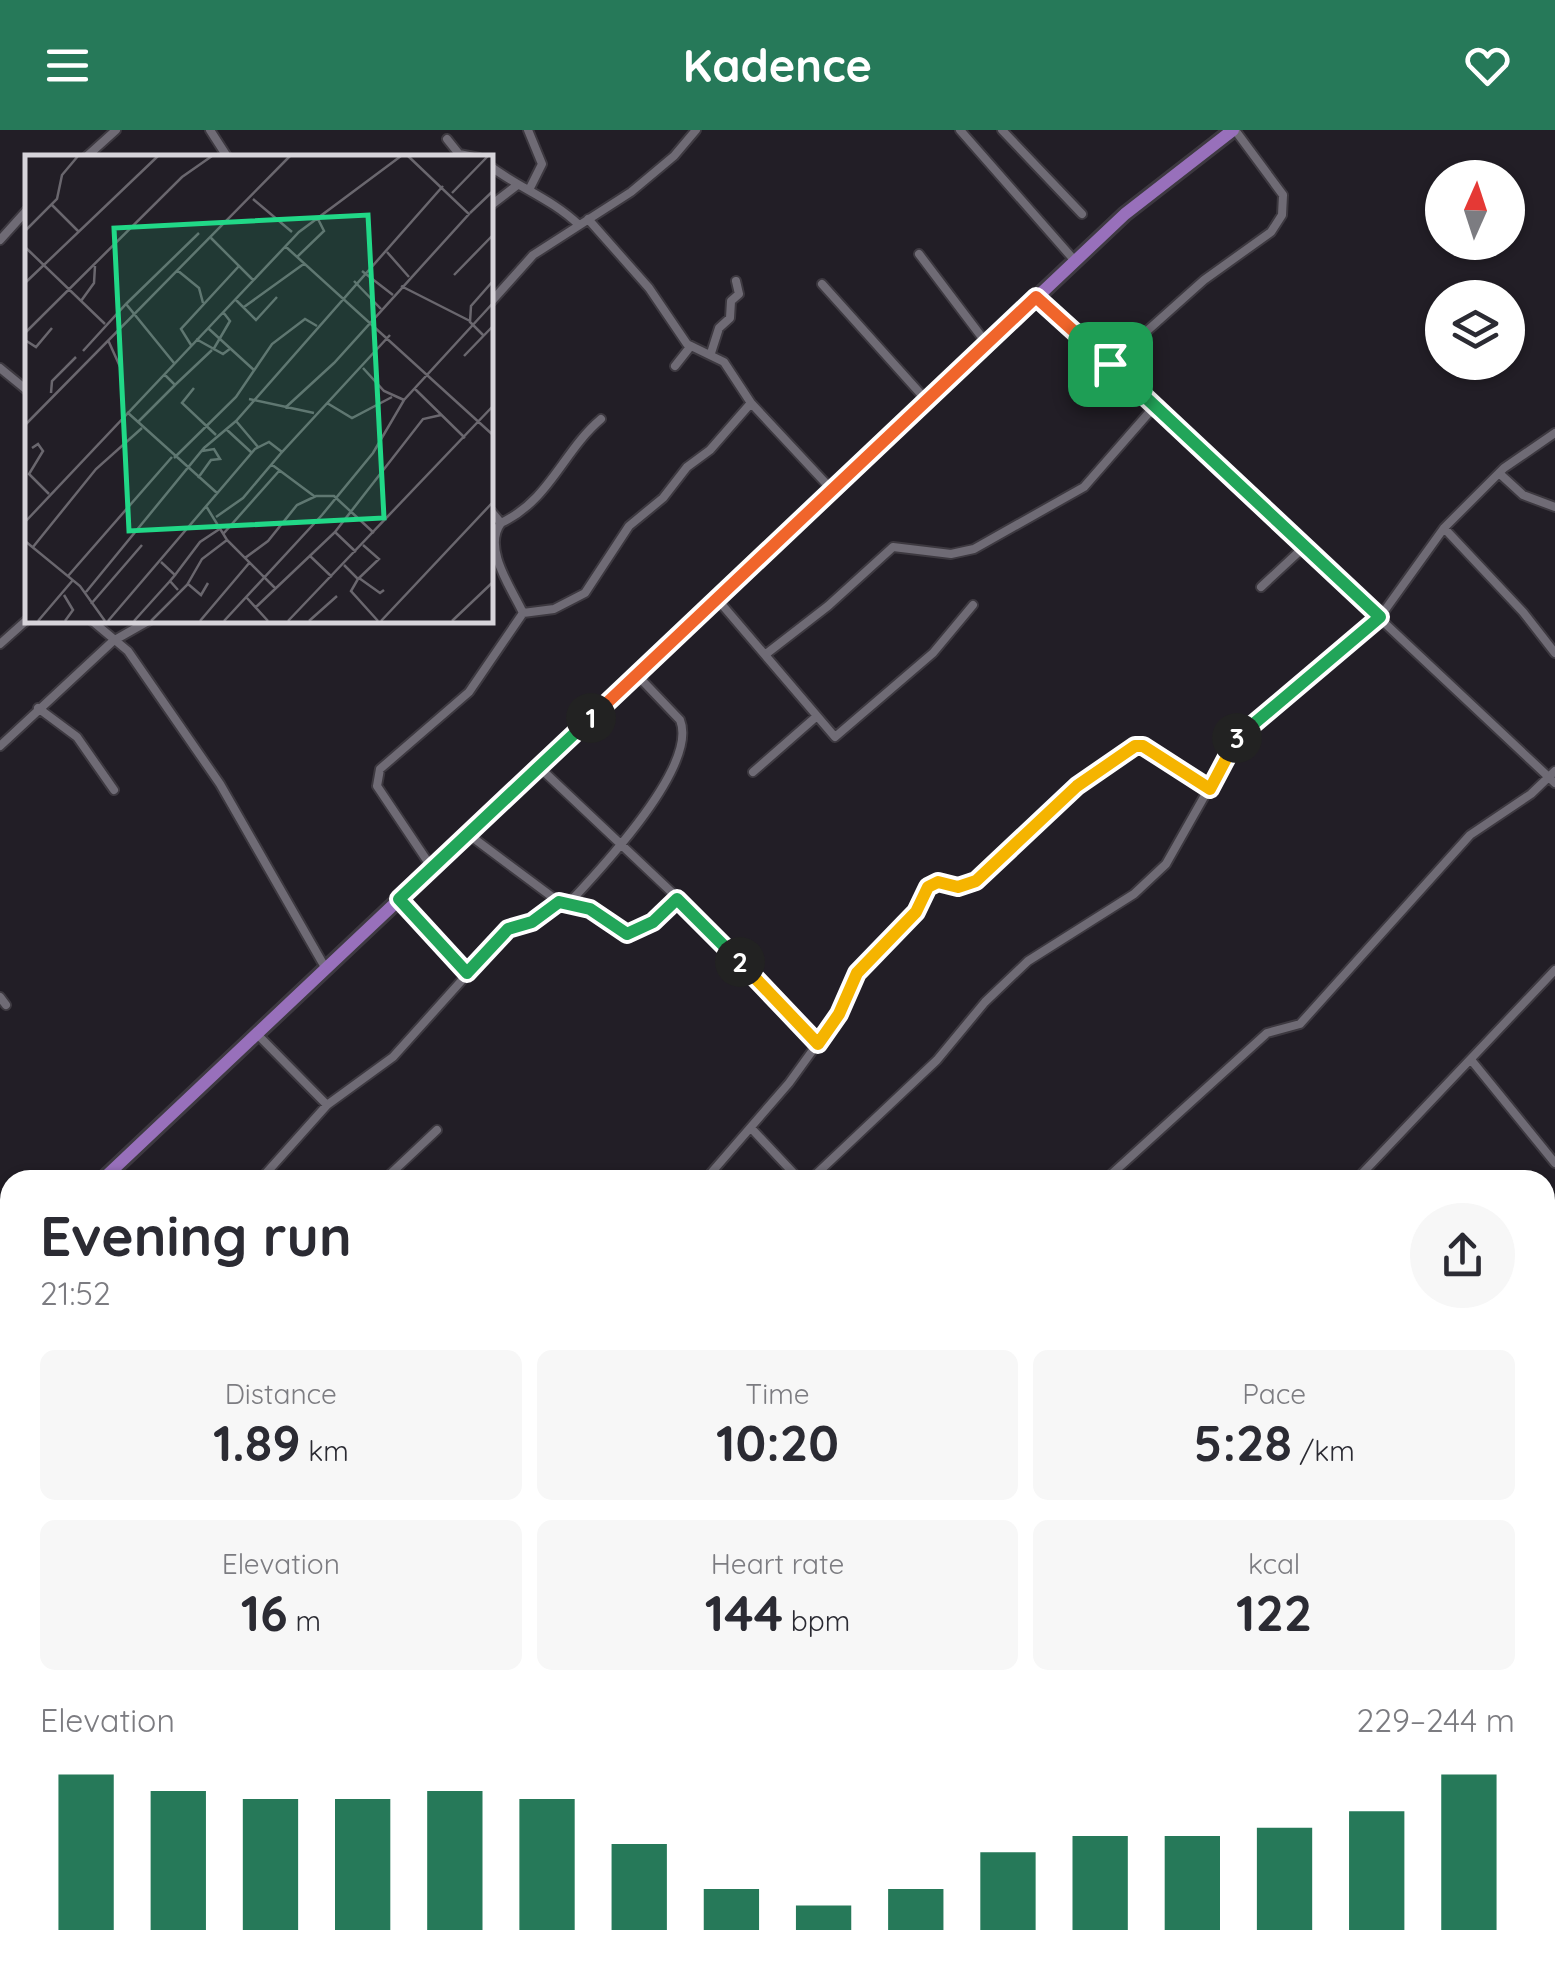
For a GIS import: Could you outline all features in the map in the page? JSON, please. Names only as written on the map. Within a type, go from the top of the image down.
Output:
[{"type":"main road","points":[[113,1170],[1036,297],[1166,180],[1234,130]]},
{"type":"street","points":[[88,155],[116,130]]},
{"type":"street","points":[[210,130],[226,155]]},
{"type":"street","points":[[528,130],[542,164],[529,190]]},
{"type":"street","points":[[492,301],[533,254],[631,192],[674,156],[696,130]]},
{"type":"street","points":[[960,130],[1075,262]]},
{"type":"street","points":[[1002,130],[1082,214]]},
{"type":"street","points":[[1110,364],[1204,280],[1271,232],[1282,215],[1283,195],[1234,130]]},
{"type":"street","points":[[446,138],[464,155]]},
{"type":"street","points":[[492,168],[516,186],[552,200],[583,222],[649,288],[690,347],[711,353],[728,366],[751,403],[833,491]]},
{"type":"street","points":[[492,204],[516,186]]},
{"type":"street","points":[[0,240],[25,212]]},
{"type":"street","points":[[918,254],[987,344]]},
{"type":"street","points":[[711,353],[720,328],[730,318],[731,302],[739,294],[736,281]]},
{"type":"street","points":[[822,284],[928,402]]},
{"type":"street","points":[[1036,297],[1553,777],[1470,835],[1300,1024],[1267,1034],[1117,1170]]},
{"type":"street","points":[[675,366],[690,347]]},
{"type":"street","points":[[0,368],[25,389]]},
{"type":"street","points":[[432,868],[377,786],[377,777],[393,757],[469,692],[523,613],[554,608],[585,593],[629,526],[662,498],[687,467],[710,450],[751,403]]},
{"type":"street","points":[[766,654],[828,606],[893,547],[951,554],[974,549],[1084,486],[1153,408]]},
{"type":"street","points":[[523,613],[498,557],[495,534],[501,522],[527,508],[562,470],[572,444],[601,419]]},
{"type":"street","points":[[821,1170],[937,1060],[974,1014],[1028,961],[1134,894],[1166,864],[1238,737],[1380,617],[1444,528],[1499,473],[1555,433]]},
{"type":"street","points":[[1499,473],[1522,495],[1555,507]]},
{"type":"street","points":[[492,512],[501,522]]},
{"type":"street","points":[[1444,528],[1486,570],[1555,654]]},
{"type":"street","points":[[1261,588],[1305,546]]},
{"type":"street","points":[[718,600],[836,737],[843,735],[933,652],[973,606]]},
{"type":"street","points":[[0,644],[25,622]]},
{"type":"street","points":[[93,622],[143,670],[220,784],[326,969]]},
{"type":"street","points":[[0,746],[113,641],[146,622]]},
{"type":"street","points":[[269,1170],[327,1105],[394,1057],[508,929],[532,922],[563,903],[622,844],[664,786],[683,730],[680,720],[637,675]]},
{"type":"street","points":[[38,708],[77,736],[114,790]]},
{"type":"street","points":[[753,772],[817,716]]},
{"type":"street","points":[[714,1170],[818,1044],[839,1014],[857,973],[916,912],[928,887],[938,882],[958,887],[976,881],[1077,786],[1135,746],[1143,746],[1210,789]]},
{"type":"street","points":[[539,767],[718,936],[818,1044]]},
{"type":"street","points":[[468,834],[563,903],[590,909],[627,934],[653,922],[677,899]]},
{"type":"street","points":[[399,899],[467,973]]},
{"type":"street","points":[[1366,1170],[1555,970]]},
{"type":"street","points":[[257,1034],[327,1105]]},
{"type":"street","points":[[1472,1061],[1555,1164]]},
{"type":"street","points":[[751,1128],[791,1170]]},
{"type":"street","points":[[395,1170],[437,1130]]},
{"type":"route","points":[[1036,297],[1110,364],[1380,617],[1231,744],[1210,789],[1143,746],[1135,746],[1077,786],[976,881],[958,887],[938,882],[928,887],[916,912],[857,973],[839,1014],[818,1044],[718,936],[677,899],[653,922],[627,934],[590,909],[559,902],[532,922],[508,929],[467,973],[399,899],[1036,297]]}]
